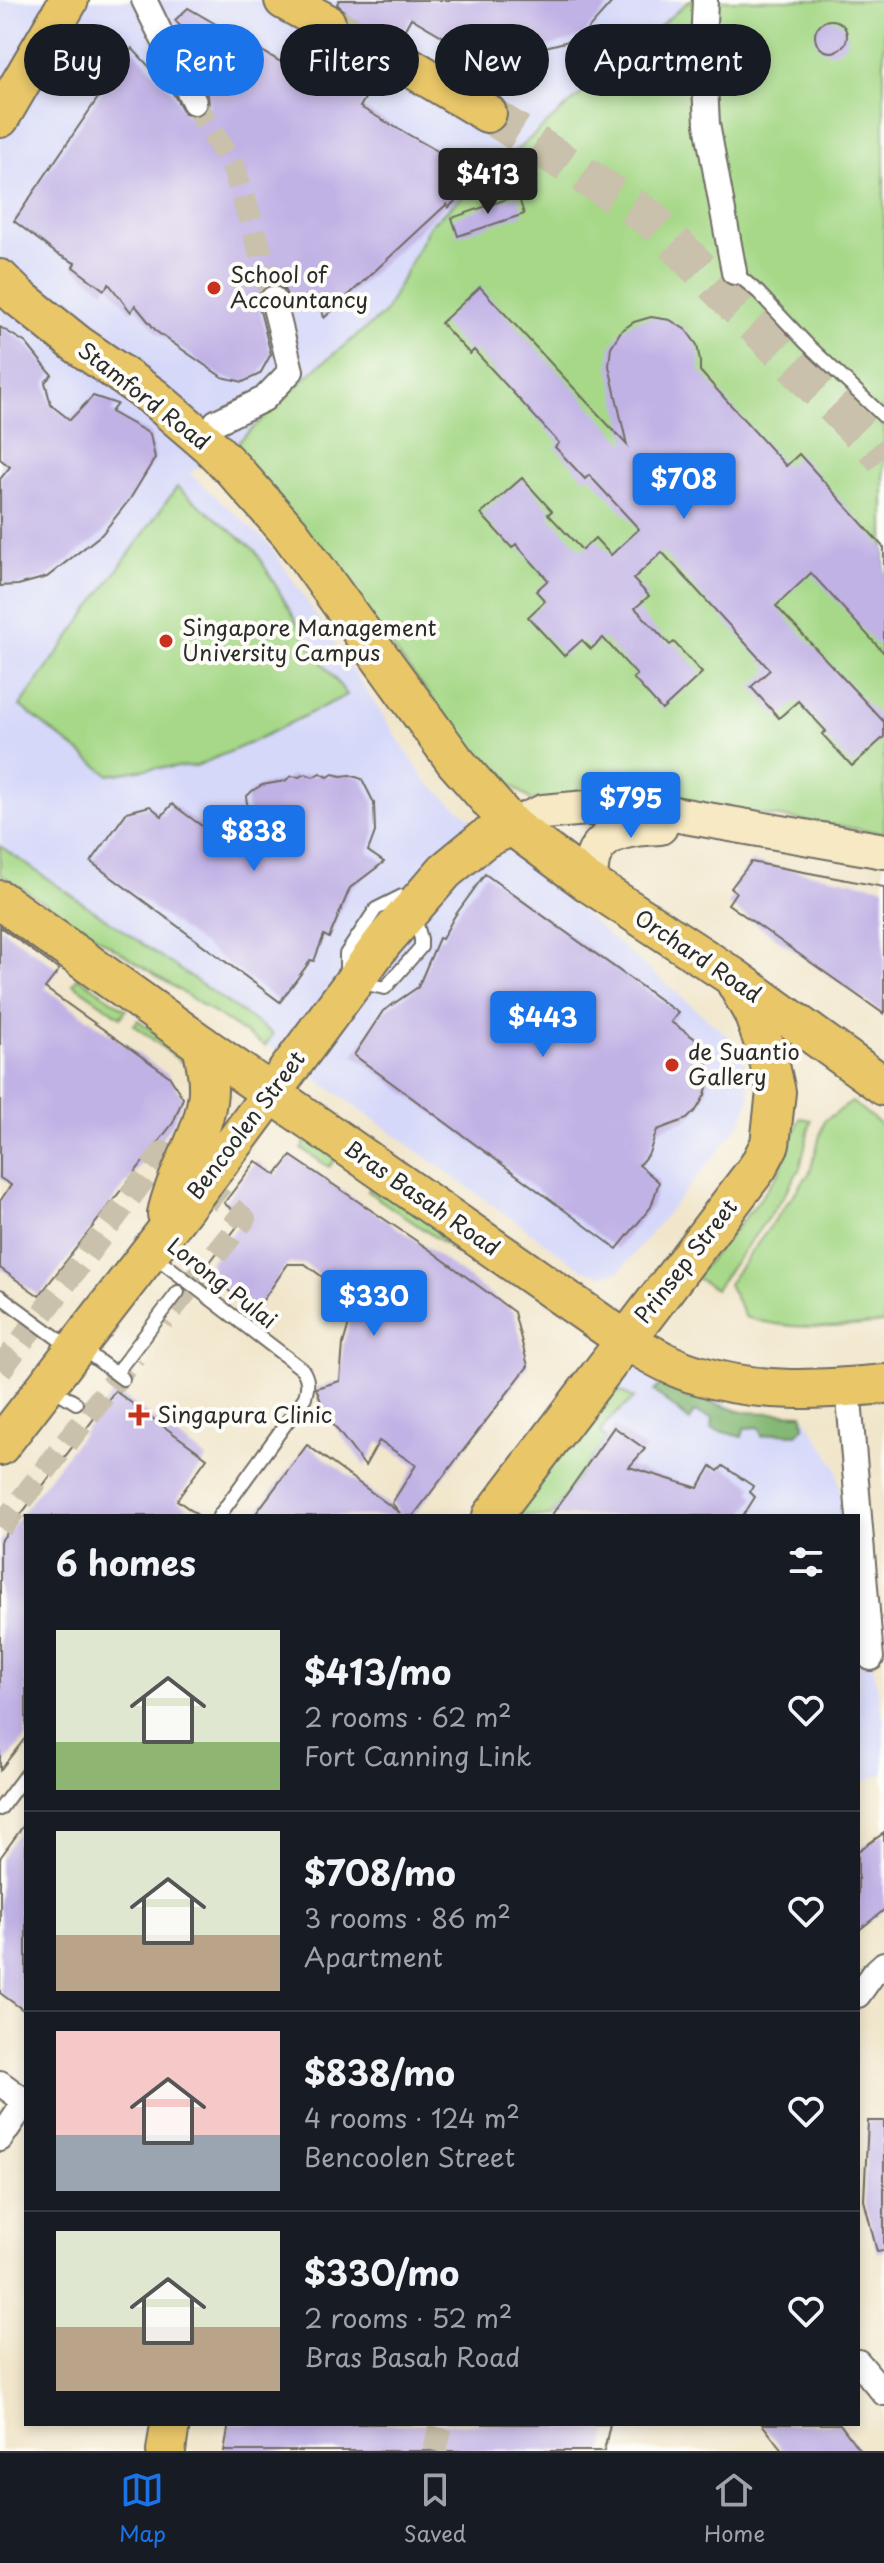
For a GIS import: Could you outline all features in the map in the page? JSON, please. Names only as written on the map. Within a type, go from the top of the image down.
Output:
[{"type":"main road","points":[[0,117],[69,0]]},
{"type":"main road","points":[[284,0],[326,23]]},
{"type":"main road","points":[[419,72],[487,113]]},
{"type":"main road","name":"Stamford Road","points":[[0,279],[77,344],[152,396],[208,444],[254,491],[290,533],[455,761],[512,826]]},
{"type":"main road","points":[[512,826],[543,812],[587,808],[662,812],[884,851]]},
{"type":"main road","name":"Orchard Road","points":[[512,826],[589,883],[733,977],[884,1086]]},
{"type":"main road","name":"Bencoolen Street","points":[[0,1446],[62,1394],[76,1348],[415,904],[445,871],[484,839],[512,826]]},
{"type":"main road","points":[[589,883],[593,855],[604,841],[622,832],[641,828],[745,827]]},
{"type":"main road","name":"Bras Basah Road","points":[[0,900],[625,1340],[697,1375],[763,1389],[866,1386]]},
{"type":"main road","name":"Prinsep Street","points":[[494,1514],[758,1167],[770,1144],[776,1092],[767,1052],[753,1013],[733,977]]},
{"type":"main road","points":[[156,1244],[170,1198],[203,1118],[208,1075],[202,1045]]},
{"type":"main road","points":[[166,2451],[170,2426]]},
{"type":"street","points":[[144,0],[194,102]]},
{"type":"street","points":[[705,0],[703,46],[707,124],[734,272]]},
{"type":"street","points":[[216,422],[239,414],[264,399],[291,371],[273,299]]},
{"type":"street","points":[[866,1386],[877,1660]]},
{"type":"street","points":[[860,1992],[884,1964]]},
{"type":"street","points":[[0,2083],[24,2100]]},
{"type":"street","points":[[0,2139],[24,2104]]},
{"type":"street","points":[[860,2364],[884,2393]]},
{"type":"lane","points":[[734,272],[884,417]]},
{"type":"lane","name":"Lorong Pulai","points":[[156,1244],[302,1369],[306,1376],[307,1390],[290,1420],[220,1514]]},
{"type":"lane","points":[[0,1296],[120,1376],[178,1292]]},
{"type":"lane","points":[[0,1809],[24,1777]]},
{"type":"shaded area","name":"Singapore Management University Campus","points":[[0,0],[683,0],[682,7],[662,24],[565,24],[565,96],[579,96],[430,225],[384,314],[316,368],[233,447],[189,473],[269,544],[426,781],[729,1037],[744,1061],[750,1098],[741,1123],[620,1271],[602,1275],[583,1270],[302,1068],[0,874]]},
{"type":"shaded area","points":[[641,1366],[743,1412],[803,1414],[836,1467],[845,1514],[519,1514],[596,1403]]},
{"type":"shaded area","points":[[860,1594],[884,1723],[884,1773],[860,1783]]},
{"type":"green space","points":[[690,0],[884,0],[884,833],[635,795],[531,800],[484,764],[233,447],[316,368],[384,314],[430,225],[579,96],[771,96],[771,24],[662,24]]},
{"type":"green space","points":[[177,487],[255,550],[315,653],[347,695],[196,766],[153,768],[109,775],[20,706]]},
{"type":"green space","points":[[0,846],[273,1034],[265,1046],[0,874]]},
{"type":"green space","points":[[78,977],[126,1010],[121,1017],[73,984]]},
{"type":"green space","points":[[138,1020],[187,1058],[183,1063],[134,1025]]},
{"type":"green space","points":[[852,1102],[884,1127],[884,1323],[796,1326],[745,1317],[728,1284],[810,1172],[824,1121]]},
{"type":"green space","points":[[800,1118],[811,1120],[800,1168],[784,1196],[715,1289],[695,1277],[779,1172]]},
{"type":"green space","points":[[306,1139],[337,1158],[329,1167],[302,1149]]},
{"type":"green space","points":[[374,1183],[466,1245],[460,1254],[367,1191]]},
{"type":"green space","points":[[662,1383],[743,1412],[803,1414],[804,1427],[797,1434],[762,1436],[759,1427],[744,1428],[742,1437],[712,1429],[713,1418],[693,1412],[690,1421],[654,1391]]},
{"type":"green space","points":[[618,1390],[634,1398],[607,1422],[601,1432],[606,1439],[552,1514],[514,1514],[607,1396]]},
{"type":"building","points":[[339,0],[614,0],[593,24],[565,24],[565,42],[549,46],[549,24],[435,24],[435,32],[411,18],[408,24],[348,24],[345,12],[337,4]]},
{"type":"building","points":[[188,8],[216,24],[178,24],[175,20]]},
{"type":"building","points":[[831,20],[842,25],[847,36],[842,47],[831,52],[820,47],[815,36],[820,25]]},
{"type":"building","points":[[132,48],[146,63],[146,96],[174,96],[185,114],[194,117],[206,111],[208,96],[264,96],[264,52],[280,61],[280,96],[366,96],[360,107],[481,176],[324,318],[321,305],[289,300],[284,289],[276,284],[263,288],[258,303],[271,354],[260,374],[243,382],[222,377],[157,332],[135,305],[131,312],[109,284],[104,290],[73,267],[75,263],[57,254],[14,221],[99,96],[130,96]]},
{"type":"building","points":[[518,195],[524,214],[458,236],[452,218]]},
{"type":"building","points":[[480,287],[627,445],[609,366],[611,347],[621,331],[634,322],[651,317],[670,320],[686,330],[697,345],[700,371],[786,466],[799,454],[884,548],[884,653],[811,573],[776,606],[884,722],[884,737],[852,766],[822,734],[826,731],[798,701],[779,718],[751,687],[770,670],[662,552],[633,579],[649,596],[635,608],[670,645],[674,642],[702,673],[662,710],[633,678],[637,675],[603,638],[591,649],[582,640],[564,656],[528,617],[545,601],[536,591],[548,580],[516,544],[512,548],[481,514],[522,478],[552,511],[548,514],[582,550],[595,538],[611,555],[639,529],[589,475],[585,479],[555,447],[559,443],[474,350],[470,354],[441,323]]},
{"type":"building","points":[[0,327],[26,343],[52,375],[45,382],[51,405],[70,420],[93,396],[117,404],[111,412],[150,434],[155,458],[130,499],[102,534],[47,577],[18,585],[0,586],[0,479],[10,467],[0,459]]},
{"type":"building","points":[[320,773],[328,777],[333,774],[350,775],[362,779],[374,803],[375,832],[368,851],[384,862],[350,888],[329,938],[324,935],[314,961],[311,960],[280,1002],[91,862],[127,812],[150,806],[162,816],[172,804],[240,854],[259,829],[248,809],[246,797],[262,785],[285,781],[291,776],[306,774],[313,777]]},
{"type":"building","points":[[751,862],[884,887],[884,1014],[728,904],[736,892],[731,888]]},
{"type":"building","points":[[485,874],[678,1013],[671,1022],[694,1038],[707,1056],[709,1079],[697,1109],[687,1119],[657,1130],[649,1153],[639,1165],[659,1182],[651,1207],[617,1249],[354,1055],[383,1011],[418,987],[439,938],[442,939]]},
{"type":"building","points":[[0,927],[59,970],[45,988],[169,1076],[183,1098],[173,1123],[39,1296],[0,1268],[0,1201],[11,1185],[0,1178]]},
{"type":"building","points":[[291,1156],[430,1250],[514,1312],[528,1366],[415,1514],[255,1514],[307,1445],[400,1513],[392,1503],[416,1465],[379,1441],[365,1466],[326,1415],[316,1388],[340,1381],[343,1344],[349,1324],[360,1305],[305,1264],[288,1264],[256,1310],[215,1281],[210,1262],[243,1219],[224,1203],[256,1161],[276,1175]]},
{"type":"building","points":[[115,1391],[207,1458],[177,1500],[196,1514],[24,1514],[24,1740],[0,1770],[0,1542]]},
{"type":"building","points":[[614,1427],[645,1449],[629,1467],[698,1488],[711,1466],[718,1471],[723,1466],[753,1486],[750,1492],[755,1497],[744,1514],[552,1514]]},
{"type":"building","points":[[24,1825],[24,2011],[0,1993],[0,1858]]},
{"type":"building","points":[[884,1833],[884,1910],[860,1929],[860,1850]]},
{"type":"building","points":[[868,2121],[884,2121],[884,2251],[877,2252],[864,2200]]},
{"type":"building","points":[[229,2426],[610,2426],[604,2451],[224,2451]]},
{"type":"building","points":[[764,2426],[841,2426],[860,2451],[783,2451]]},
{"type":"tunnel","points":[[194,102],[234,169],[273,299]]},
{"type":"tunnel","points":[[487,113],[650,218],[884,457]]},
{"type":"tunnel","points":[[0,1370],[163,1153],[244,1219],[162,1321]]},
{"type":"tunnel","points":[[0,1528],[134,1356]]},
{"type":"tunnel","points":[[435,2451],[441,2426]]},
{"type":"place","name":"School of Accountancy","points":[[214,288]]},
{"type":"place","name":"Singapore Management University Campus","points":[[166,641]]},
{"type":"place","name":"de Suantio Gallery","points":[[672,1065]]},
{"type":"place","name":"Singapura Clinic","points":[[139,1415]]}]
